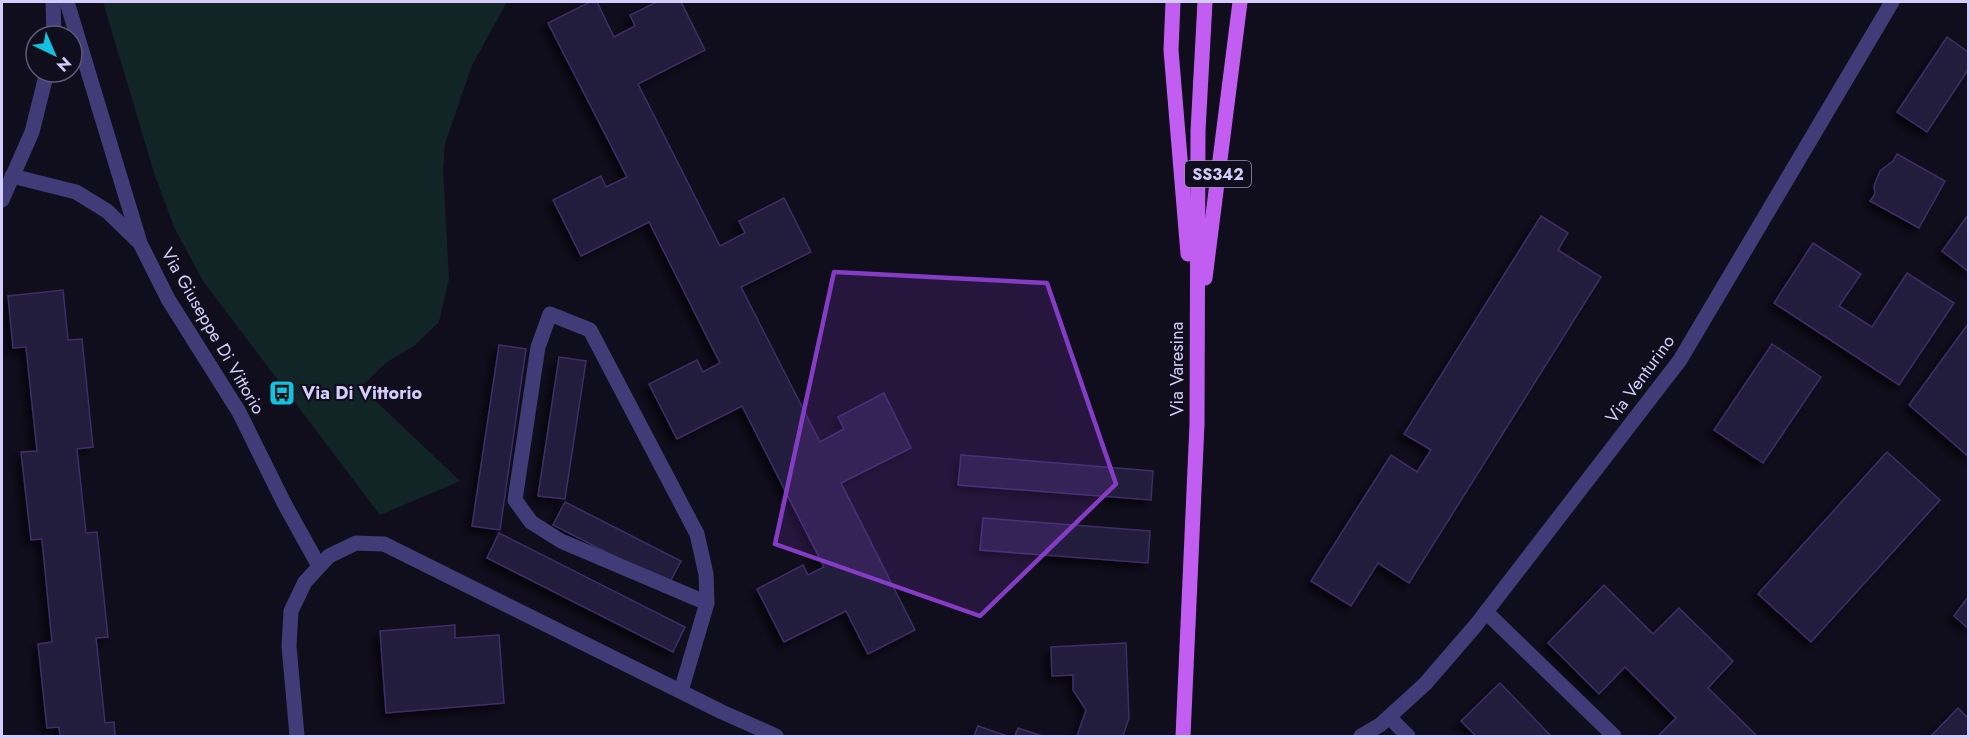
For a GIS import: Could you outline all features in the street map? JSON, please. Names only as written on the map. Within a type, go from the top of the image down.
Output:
[{"type":"main road","name":"SS342","points":[[1173,2],[1171,50],[1196,346]]},
{"type":"main road","name":"Via Varesina","points":[[1183,736],[1197,424],[1198,131],[1205,2]]},
{"type":"main road","name":"SS342","points":[[1196,346],[1240,2]]},
{"type":"street","points":[[53,2],[54,24]]},
{"type":"street","name":"Via Giuseppe Di Vittorio","points":[[67,2],[140,243],[168,299],[239,412],[284,503],[319,566]]},
{"type":"street","name":"Via Venturino","points":[[1361,736],[1380,725],[1425,684],[1486,612],[1680,360],[1892,2]]},
{"type":"street","points":[[2,200],[32,132],[44,84]]},
{"type":"street","points":[[12,176],[76,192],[107,211],[140,243]]},
{"type":"street","points":[[681,691],[708,603],[706,574],[697,534],[590,330],[550,314],[538,347],[515,500],[531,522],[561,540],[708,603]]},
{"type":"street","points":[[297,736],[289,646],[291,611],[306,582],[319,566],[329,556],[356,543],[384,544],[722,712],[776,736]]},
{"type":"street","points":[[1486,612],[1614,736]]},
{"type":"street","points":[[1389,717],[1408,736]]},
{"type":"highlighted area","points":[[834,272],[1047,283],[1116,484],[980,616],[775,544]]},
{"type":"green space","points":[[103,2],[507,2],[472,65],[445,144],[443,169],[449,279],[439,322],[414,346],[387,362],[361,387],[460,481],[380,515],[203,281],[175,229],[155,176]]},
{"type":"building","points":[[590,2],[597,2],[614,37],[635,26],[630,15],[657,2],[681,2],[705,50],[638,84],[720,246],[745,233],[739,221],[784,198],[811,252],[741,287],[820,442],[844,429],[838,417],[884,393],[911,448],[841,483],[915,630],[868,654],[846,611],[784,642],[757,589],[803,565],[808,575],[824,567],[742,406],[677,439],[649,384],[697,360],[703,372],[720,363],[649,222],[581,256],[553,200],[601,176],[606,187],[627,177],[548,23]]},
{"type":"building","points":[[1947,37],[1968,52],[1968,70],[1927,132],[1897,112]]},
{"type":"building","points":[[1897,154],[1945,181],[1919,228],[1870,201],[1875,194],[1874,186],[1880,171],[1893,161]]},
{"type":"building","points":[[1968,215],[1968,271],[1942,251]]},
{"type":"building","points":[[1541,216],[1568,233],[1558,250],[1601,277],[1409,583],[1378,563],[1351,606],[1311,581],[1391,455],[1417,472],[1431,450],[1404,434]]},
{"type":"building","points":[[1813,243],[1861,274],[1839,306],[1872,327],[1907,273],[1954,303],[1899,385],[1774,303]]},
{"type":"building","points":[[63,290],[68,340],[82,339],[93,447],[77,449],[86,533],[97,532],[108,637],[96,638],[105,723],[114,722],[115,736],[60,736],[59,727],[47,728],[38,644],[52,642],[42,539],[31,540],[21,452],[37,451],[26,347],[13,348],[8,296]]},
{"type":"building","points":[[1968,324],[1968,456],[1909,405]]},
{"type":"building","points":[[1772,344],[1821,377],[1763,463],[1714,430]]},
{"type":"building","points":[[499,345],[526,349],[500,530],[472,526]]},
{"type":"building","points":[[559,357],[586,361],[565,499],[538,496]]},
{"type":"building","points":[[1887,452],[1940,500],[1811,642],[1758,594]]},
{"type":"building","points":[[961,455],[1153,471],[1151,500],[958,485]]},
{"type":"building","points":[[565,502],[681,561],[669,584],[553,525]]},
{"type":"building","points":[[983,518],[1150,531],[1148,563],[980,550]]},
{"type":"building","points":[[499,533],[685,627],[673,652],[487,558]]},
{"type":"building","points":[[1604,585],[1653,634],[1679,608],[1733,661],[1708,688],[1757,736],[1658,736],[1676,718],[1625,667],[1599,694],[1548,643]]},
{"type":"building","points":[[1968,597],[1968,628],[1954,616]]},
{"type":"building","points":[[455,625],[455,638],[499,635],[504,703],[386,713],[380,631]]},
{"type":"building","points":[[1126,643],[1129,718],[1123,736],[1077,736],[1086,710],[1073,690],[1073,675],[1052,676],[1051,647]]},
{"type":"building","points":[[1500,683],[1551,736],[1476,736],[1461,721]]},
{"type":"building","points":[[1958,708],[1968,718],[1968,736],[1931,736]]},
{"type":"building","points":[[978,726],[1007,736],[974,736]]},
{"type":"building","points":[[1018,728],[1042,736],[1015,736]]},
{"type":"place","name":"Via Di Vittorio","points":[[282,393]]}]
